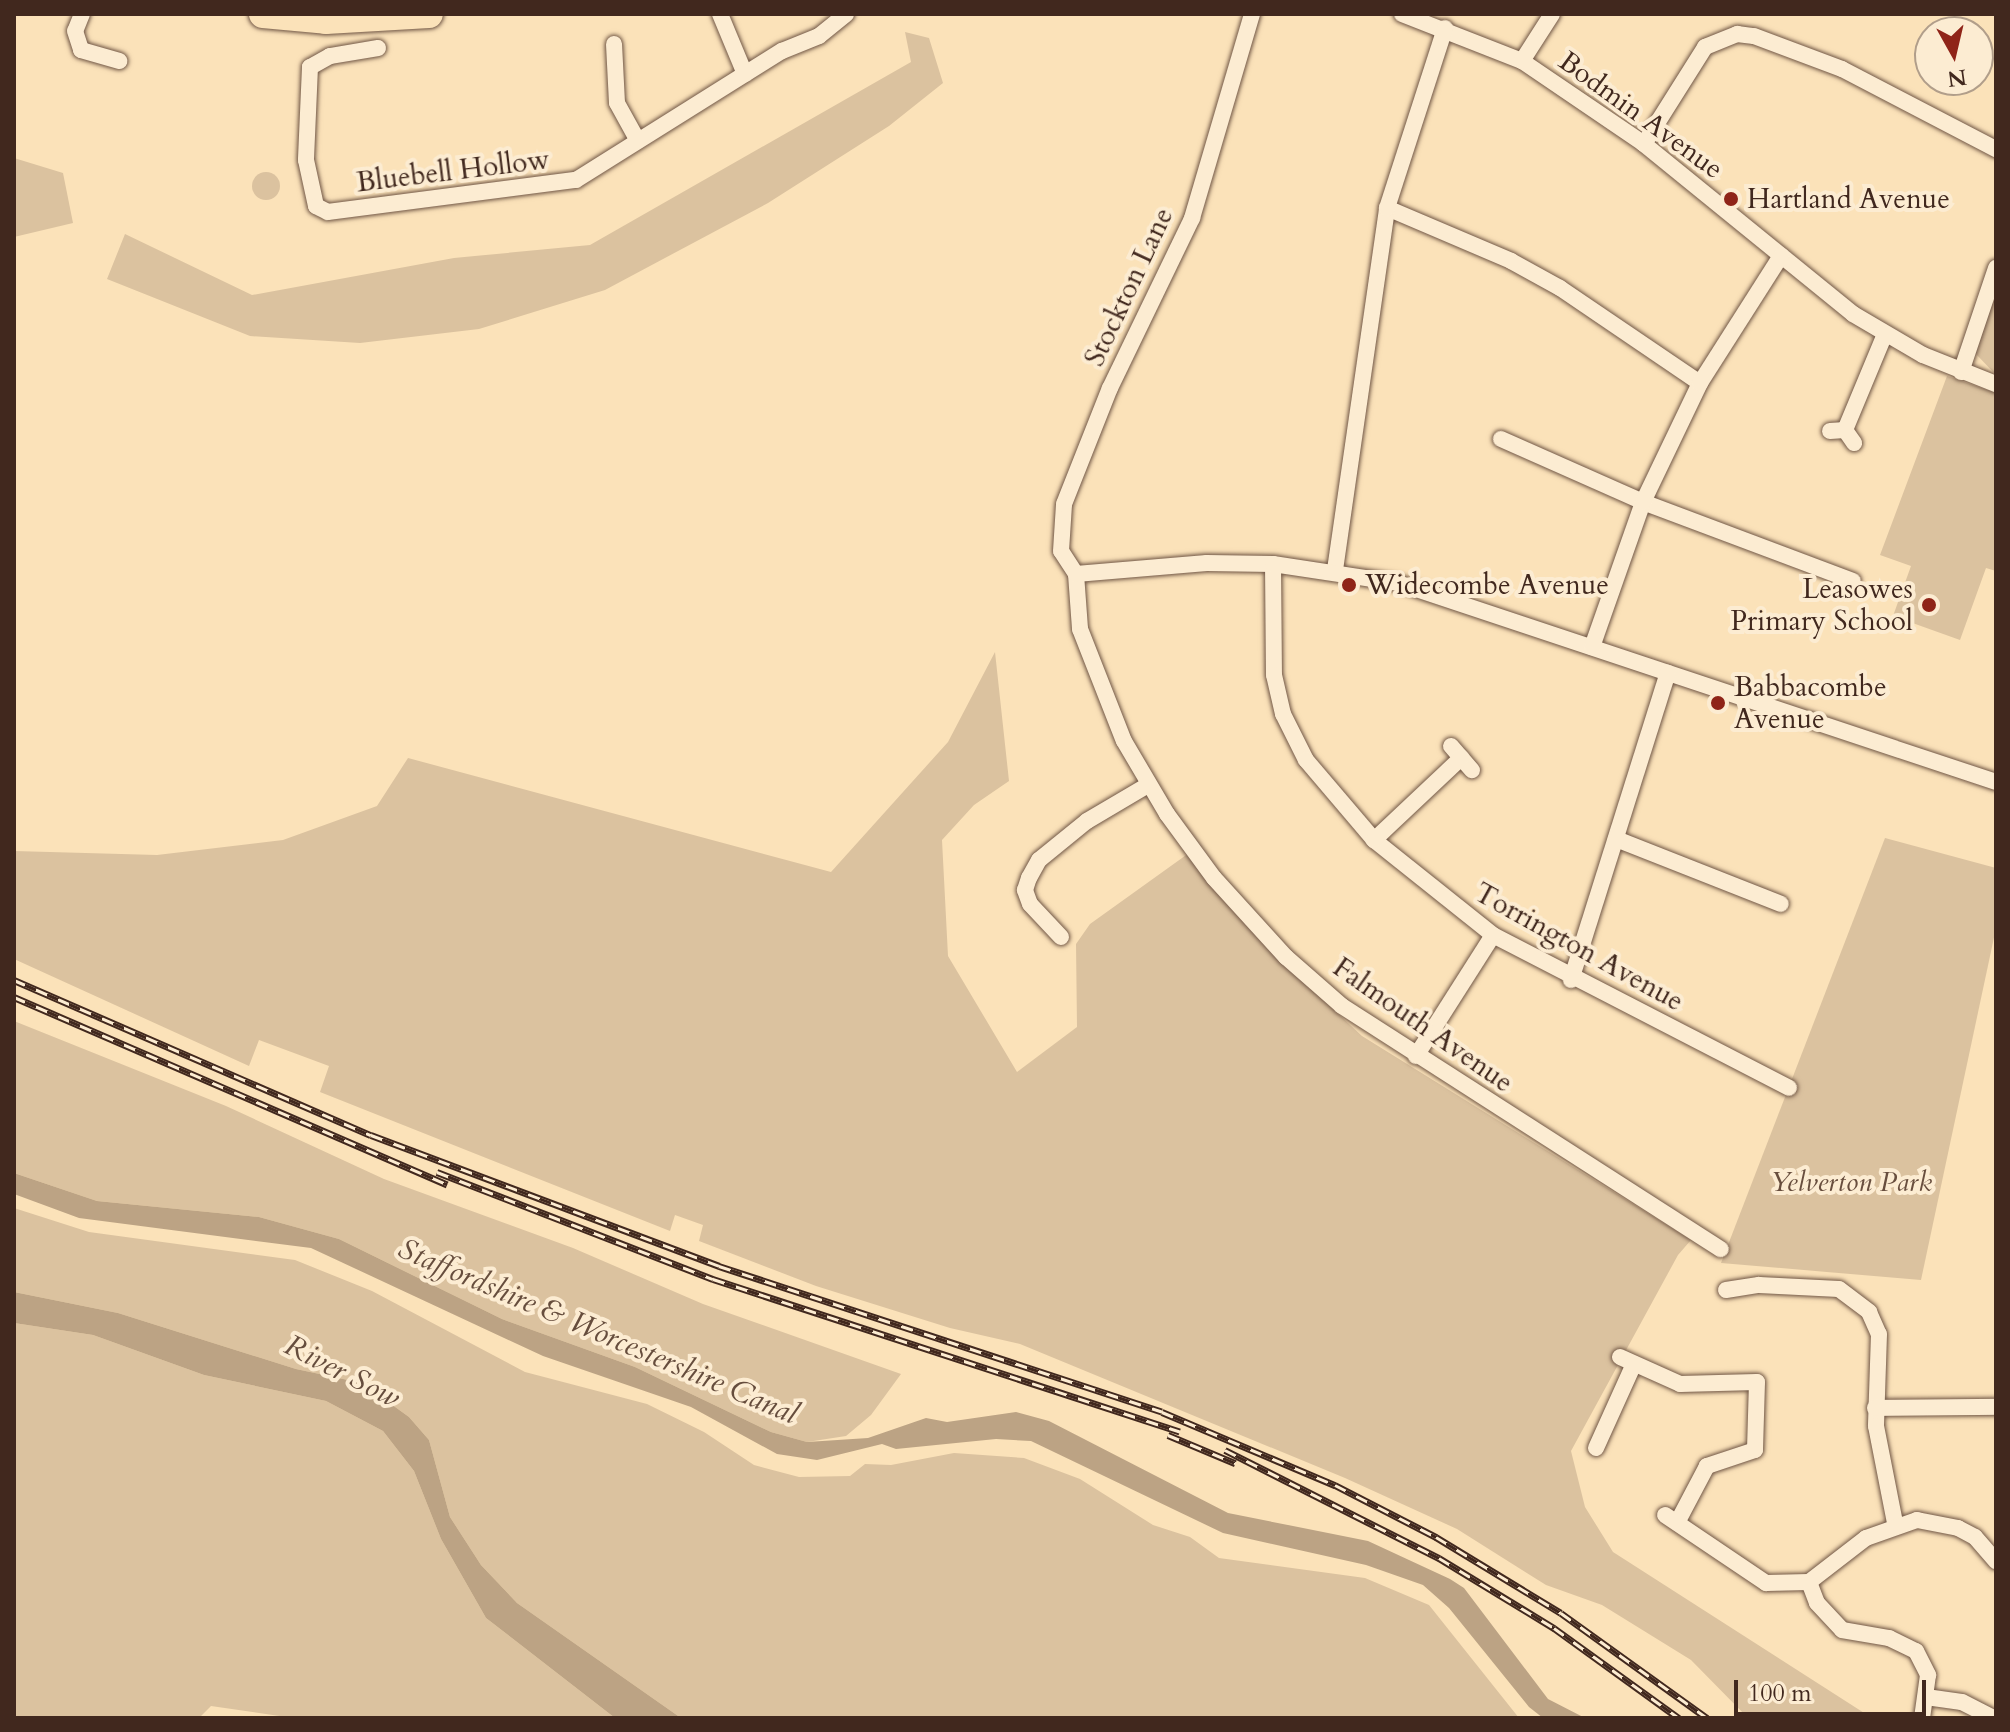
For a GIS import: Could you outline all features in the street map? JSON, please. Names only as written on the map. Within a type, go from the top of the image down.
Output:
[{"type":"highway","points":[[263,14],[326,20],[429,14]]},
{"type":"street","points":[[82,14],[75,31],[81,50],[119,61]]},
{"type":"street","points":[[720,14],[745,74]]},
{"type":"street","name":"Bluebell Hollow","points":[[368,68],[371,49],[330,56],[310,67],[306,160],[316,206],[328,212],[554,186],[576,180],[745,74],[819,36],[846,14]]},
{"type":"street","name":"Stockton Lane","points":[[1076,574],[1061,551],[1064,504],[1110,388],[1192,218],[1252,14]]},
{"type":"street","name":"Bodmin Avenue","points":[[1402,14],[1445,28],[1522,61],[1644,144],[1781,256],[1885,334],[1961,372],[1996,384]]},
{"type":"street","points":[[1522,61],[1552,14]]},
{"type":"street","points":[[1335,570],[1387,208],[1445,28]]},
{"type":"street","points":[[1644,144],[1705,47],[1737,34],[1754,36],[1842,69],[1996,149]]},
{"type":"street","points":[[621,51],[612,65],[617,103],[638,141]]},
{"type":"street","points":[[1387,208],[1523,267],[1700,383]]},
{"type":"street","points":[[1592,647],[1643,502],[1700,383],[1781,256]]},
{"type":"street","points":[[1961,372],[1996,268]]},
{"type":"street","points":[[1843,435],[1885,334]]},
{"type":"street","points":[[1501,439],[1643,502],[1853,581]]},
{"type":"street","points":[[1076,574],[1207,563],[1273,564],[1335,570],[1452,597],[1668,673],[1996,782]]},
{"type":"street","name":"Torrington Avenue","points":[[1273,564],[1274,675],[1283,714],[1306,760],[1374,840],[1493,935],[1571,980],[1789,1088]]},
{"type":"street","name":"Falmouth Avenue","points":[[1076,574],[1080,629],[1093,669],[1148,785],[1214,878],[1286,957],[1342,1006],[1416,1056],[1721,1249]]},
{"type":"street","points":[[1571,980],[1668,673]]},
{"type":"street","points":[[1374,840],[1461,758]]},
{"type":"street","points":[[1061,937],[1030,904],[1025,890],[1039,860],[1087,821],[1148,785]]},
{"type":"street","points":[[1616,839],[1781,904]]},
{"type":"street","points":[[1416,1056],[1493,935]]},
{"type":"street","points":[[1726,1292],[1759,1285],[1839,1289],[1857,1299],[1879,1334],[1875,1408],[1895,1523]]},
{"type":"street","points":[[1596,1448],[1627,1361],[1680,1384],[1757,1382],[1759,1412],[1755,1450],[1707,1466],[1671,1519],[1766,1583],[1809,1582],[1866,1538],[1895,1523],[1936,1521],[1958,1528],[1975,1537],[1996,1561]]},
{"type":"street","points":[[1875,1408],[1996,1407]]},
{"type":"street","points":[[1809,1582],[1817,1603],[1842,1630],[1889,1638],[1916,1651],[1928,1675],[1922,1718]]},
{"type":"street","points":[[1926,1697],[1962,1702],[1993,1718]]},
{"type":"green space","points":[[905,32],[929,38],[943,83],[889,126],[768,203],[605,290],[479,329],[360,343],[250,336],[107,279],[125,234],[252,295],[454,258],[590,245],[911,62]]},
{"type":"green space","points":[[14,158],[63,173],[73,223],[14,237]]},
{"type":"green space","points":[[266,172],[276,176],[280,186],[276,196],[266,200],[256,196],[252,186],[256,176]]},
{"type":"green space","points":[[1996,292],[1996,375],[1975,353]]},
{"type":"green space","points":[[1947,376],[1996,393],[1996,571],[1986,568],[1960,640],[1893,616],[1911,566],[1880,555]]},
{"type":"green space","points":[[995,652],[1009,781],[974,805],[942,840],[948,956],[1017,1072],[1077,1027],[1076,944],[1090,924],[1189,853],[1200,873],[1265,946],[1362,1036],[1691,1240],[1678,1255],[1571,1451],[1585,1507],[1613,1552],[1872,1718],[1748,1718],[1691,1660],[1602,1605],[1546,1585],[1457,1529],[1345,1478],[1020,1344],[950,1328],[816,1286],[699,1241],[703,1225],[675,1215],[670,1231],[320,1092],[329,1066],[259,1040],[249,1066],[14,959],[14,851],[157,855],[283,840],[377,806],[408,758],[831,872],[948,742]]},
{"type":"green space","name":"Yelverton Park","points":[[1885,838],[1996,868],[1996,928],[1921,1280],[1721,1263]]},
{"type":"green space","points":[[14,1021],[226,1106],[384,1179],[573,1248],[703,1304],[901,1374],[871,1415],[846,1436],[807,1442],[771,1432],[635,1367],[502,1319],[339,1239],[259,1217],[97,1201],[14,1173]]},
{"type":"green space","points":[[14,1208],[89,1232],[295,1260],[372,1291],[525,1372],[647,1404],[704,1432],[754,1465],[799,1477],[850,1476],[865,1464],[891,1465],[954,1453],[1024,1458],[1080,1479],[1153,1525],[1190,1537],[1219,1558],[1365,1578],[1429,1605],[1519,1718],[681,1718],[517,1603],[481,1565],[450,1517],[429,1440],[409,1417],[362,1383],[296,1369],[118,1313],[14,1292]]},
{"type":"green space","points":[[14,1323],[93,1335],[204,1375],[326,1401],[383,1431],[414,1471],[441,1539],[486,1618],[615,1718],[293,1718],[211,1706],[199,1718],[14,1718]]},
{"type":"shaded area","points":[[14,1173],[97,1201],[259,1217],[339,1239],[502,1319],[635,1367],[771,1432],[807,1442],[868,1438],[926,1418],[947,1422],[1016,1412],[1049,1421],[1228,1513],[1368,1541],[1450,1579],[1464,1588],[1548,1699],[1585,1718],[1543,1718],[1529,1707],[1449,1608],[1423,1585],[1366,1565],[1223,1533],[1031,1441],[996,1439],[896,1449],[882,1444],[817,1460],[777,1454],[691,1407],[543,1356],[311,1248],[79,1218],[14,1194]]},
{"type":"shaded area","points":[[14,1292],[118,1313],[296,1369],[362,1383],[409,1417],[429,1440],[450,1517],[481,1565],[517,1603],[681,1718],[615,1718],[486,1618],[441,1539],[414,1471],[383,1431],[326,1401],[204,1375],[93,1335],[14,1323]]},
{"type":"railway","points":[[14,980],[371,1135],[719,1266],[1162,1412],[1335,1485],[1436,1537],[1561,1613],[1707,1718]]},
{"type":"railway","points":[[14,997],[447,1184]]},
{"type":"railway","points":[[437,1172],[713,1279],[1180,1432]]},
{"type":"railway","points":[[1168,1435],[1235,1463]]},
{"type":"railway","points":[[1225,1450],[1439,1558],[1554,1628],[1679,1718]]},
{"type":"place","name":"Hartland Avenue","points":[[1731,199]]},
{"type":"place","name":"Widecombe Avenue","points":[[1349,585]]},
{"type":"place","name":"Leasowes Primary School","points":[[1929,605]]},
{"type":"place","name":"Babbacombe Avenue","points":[[1718,703]]},
{"type":"water label","name":"Staffordshire & Worcestershire Canal","points":[[598,1332]]},
{"type":"water label","name":"River Sow","points":[[342,1372]]}]
